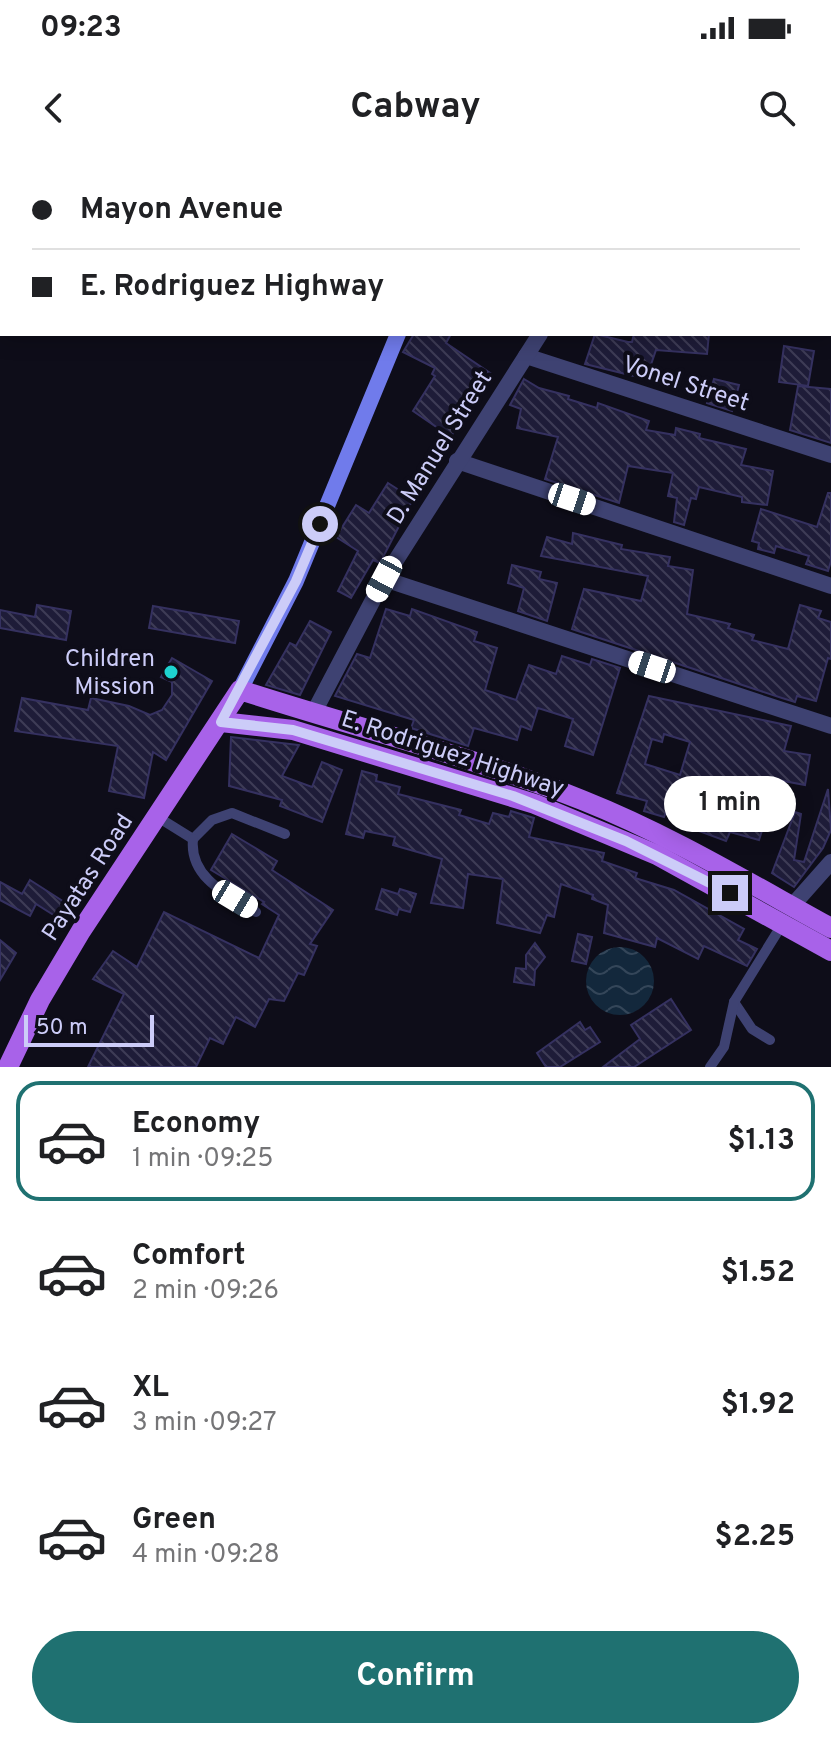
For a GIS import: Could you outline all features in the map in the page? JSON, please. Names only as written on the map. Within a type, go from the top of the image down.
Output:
[{"type":"main road","points":[[240,690],[296,581],[397,336]]},
{"type":"main road","name":"E. Rodriguez Highway","points":[[240,690],[542,784],[635,822],[787,915],[831,951]]},
{"type":"main road","name":"Payatas Road","points":[[8,1067],[40,1000],[240,690]]},
{"type":"main road","name":"E. Rodriguez Highway","points":[[221,722],[293,730],[520,799],[730,882]]},
{"type":"main road","name":"E. Rodriguez Highway","points":[[787,915],[831,928]]},
{"type":"street","name":"D. Manuel Street","points":[[313,714],[384,579],[539,336]]},
{"type":"street","name":"Vonel Street","points":[[526,356],[831,455]]},
{"type":"street","points":[[457,461],[831,586]]},
{"type":"street","points":[[384,579],[831,726]]},
{"type":"street","points":[[787,915],[831,862]]},
{"type":"lane","points":[[256,912],[215,887],[197,867],[192,853],[193,839],[212,820],[232,813],[285,834]]},
{"type":"lane","points":[[156,816],[193,839]]},
{"type":"lane","points":[[710,1067],[724,1047],[734,1002],[787,915]]},
{"type":"lane","points":[[734,1002],[752,1029],[770,1040]]},
{"type":"water","points":[[620,947],[644,957],[654,981],[644,1005],[620,1015],[596,1005],[586,981],[596,957]]},
{"type":"building","points":[[413,336],[450,336],[446,343],[490,373],[479,385],[451,437],[413,411],[435,376],[432,374],[435,368],[403,352]]},
{"type":"building","points":[[594,336],[632,342],[634,336],[709,336],[707,354],[656,350],[646,379],[585,364]]},
{"type":"building","points":[[784,346],[814,351],[808,386],[779,382]]},
{"type":"building","points":[[524,379],[539,388],[569,396],[568,399],[597,408],[598,403],[649,421],[646,430],[675,435],[676,428],[700,434],[699,438],[746,449],[741,465],[773,471],[767,505],[742,502],[742,497],[699,487],[696,499],[691,498],[684,525],[674,522],[677,498],[668,496],[673,473],[628,466],[619,503],[545,479],[558,437],[517,428],[521,409],[510,405]]},
{"type":"building","points":[[714,379],[739,385],[732,411],[707,403]]},
{"type":"building","points":[[798,386],[831,389],[831,443],[790,430]]},
{"type":"building","points":[[388,483],[413,499],[380,563],[373,560],[351,598],[338,591],[358,551],[336,537],[356,505],[369,513]]},
{"type":"building","points":[[828,493],[831,493],[831,561],[828,571],[806,564],[809,556],[776,546],[774,553],[758,549],[759,543],[752,541],[761,509],[817,527]]},
{"type":"building","points":[[573,533],[622,545],[621,549],[670,557],[668,566],[693,570],[687,614],[730,624],[728,628],[754,635],[752,640],[788,649],[800,605],[821,611],[818,618],[831,622],[831,659],[828,658],[816,701],[797,696],[795,702],[572,629],[584,589],[641,601],[648,576],[541,556],[547,537],[572,544]]},
{"type":"building","points":[[512,565],[541,572],[539,579],[557,583],[547,621],[518,611],[524,588],[508,583]]},
{"type":"building","points":[[37,605],[71,611],[66,640],[0,628],[0,610],[35,617]]},
{"type":"building","points":[[153,606],[239,621],[235,643],[149,628]]},
{"type":"building","points":[[386,609],[410,616],[412,609],[477,632],[474,641],[497,648],[485,690],[516,700],[529,665],[556,674],[562,656],[590,665],[592,659],[620,668],[593,755],[565,746],[573,719],[538,708],[531,730],[521,726],[517,740],[474,728],[468,746],[411,728],[414,720],[335,696],[357,654],[370,658]]},
{"type":"building","points":[[310,621],[331,632],[300,695],[266,685],[290,643],[296,646]]},
{"type":"building","points":[[172,658],[212,681],[166,760],[153,752],[144,798],[109,791],[118,746],[15,731],[22,698],[88,710],[91,698],[129,706],[150,715],[162,710],[172,695],[172,682],[161,677]]},
{"type":"building","points":[[649,696],[791,726],[784,751],[810,755],[805,785],[778,780],[759,840],[730,832],[726,841],[696,830],[700,819],[667,809],[664,817],[644,811],[647,801],[617,793]],"holes":[[[664,734],[690,742],[680,775],[645,764],[652,739],[662,742]]]},
{"type":"building","points":[[231,737],[299,745],[282,776],[312,787],[322,762],[342,770],[322,822],[280,806],[282,800],[229,786]]},
{"type":"building","points":[[362,771],[377,775],[376,781],[400,787],[398,794],[461,810],[459,815],[489,824],[493,813],[509,817],[511,811],[534,818],[529,837],[604,853],[602,861],[637,873],[635,878],[674,890],[744,929],[738,940],[757,949],[747,966],[704,946],[698,959],[657,938],[655,947],[604,933],[608,905],[592,899],[593,895],[561,884],[554,917],[547,915],[540,933],[497,923],[503,879],[468,874],[463,908],[431,903],[442,859],[393,845],[395,837],[365,831],[363,838],[346,834]]},
{"type":"building","points":[[828,789],[831,830],[823,848],[794,887],[772,873],[795,812],[801,814],[794,860],[804,862]]},
{"type":"building","points":[[232,834],[277,861],[272,870],[333,910],[310,944],[317,946],[304,975],[298,973],[284,1001],[269,999],[255,1027],[236,1017],[223,1044],[210,1038],[196,1067],[88,1067],[124,994],[93,979],[113,951],[137,967],[164,912],[259,958],[279,915],[262,904],[264,902],[211,870]]},
{"type":"building","points":[[30,880],[72,907],[63,921],[36,904],[30,916],[0,900],[0,882],[22,894]]},
{"type":"building","points":[[382,889],[398,894],[400,889],[416,894],[410,912],[399,909],[397,915],[376,909]]},
{"type":"building","points":[[578,934],[592,937],[586,964],[572,961]]},
{"type":"building","points":[[0,940],[16,953],[0,980]]},
{"type":"building","points":[[535,943],[545,957],[535,970],[534,985],[514,982],[516,968],[526,969],[526,955]]},
{"type":"building","points":[[671,999],[691,1030],[634,1067],[603,1067],[640,1039],[631,1025]]},
{"type":"building","points":[[580,1022],[585,1030],[590,1027],[600,1042],[560,1067],[546,1067],[537,1053]]},
{"type":"place","name":"Children Mission","points":[[171,672]]},
{"type":"route","points":[[320,524],[296,581],[242,688],[221,722],[293,730],[513,796],[626,841],[730,893]]}]
